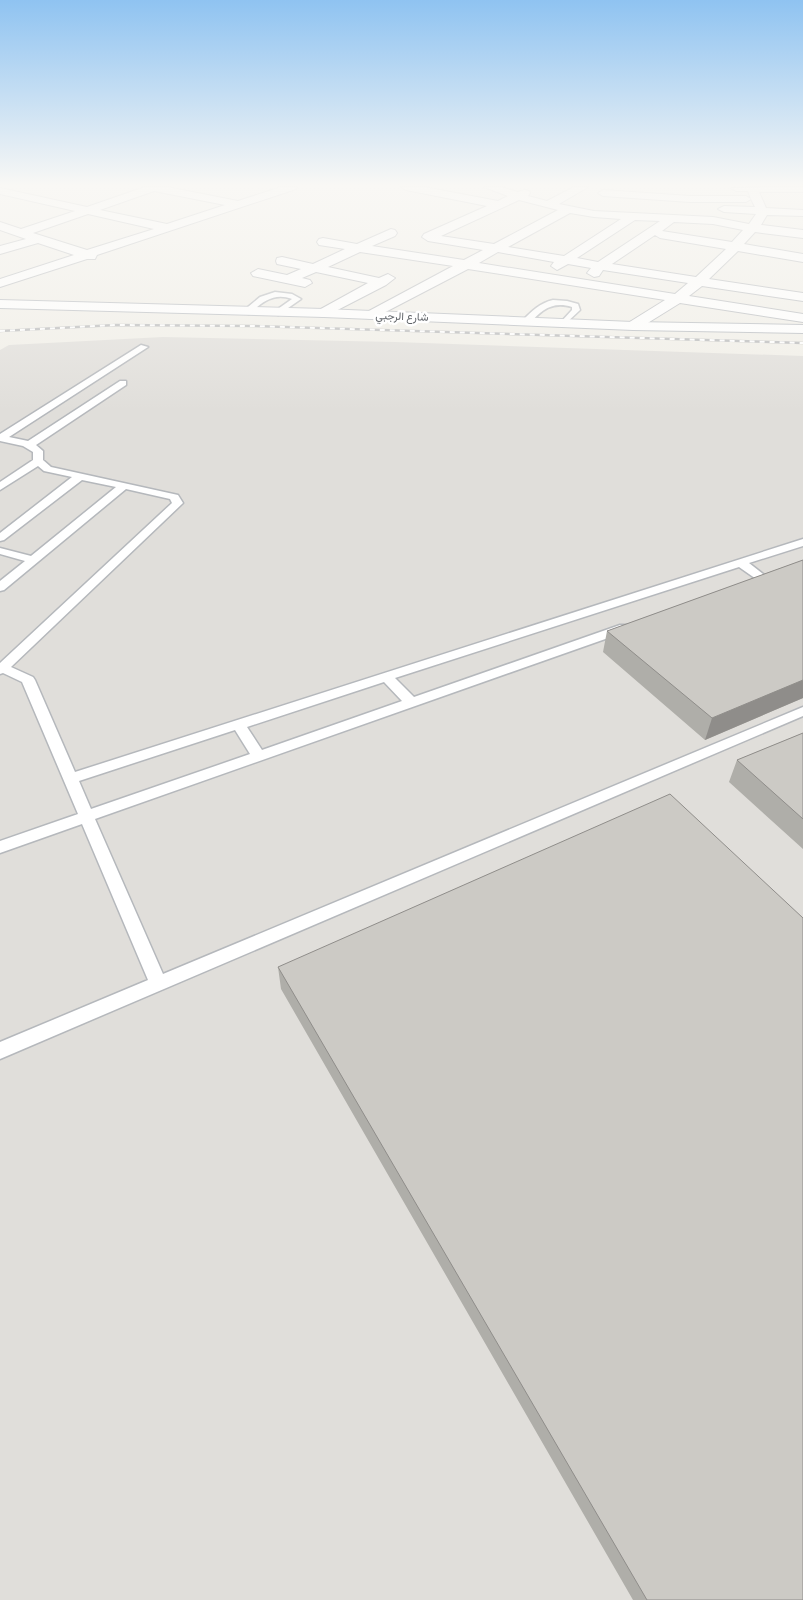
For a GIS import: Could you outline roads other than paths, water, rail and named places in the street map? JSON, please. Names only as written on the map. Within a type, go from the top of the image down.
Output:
[{"type":"street","points":[[4,279],[49,262]]},
{"type":"street","points":[[285,262],[382,282]]},
{"type":"street","points":[[288,280],[329,262]]},
{"type":"street","points":[[444,262],[503,272],[538,282],[582,288],[618,289],[803,317]]},
{"type":"street","points":[[372,315],[471,262]]},
{"type":"street","points":[[490,281],[517,262]]},
{"type":"street","points":[[538,282],[562,262]]},
{"type":"street","points":[[574,262],[803,297]]},
{"type":"street","points":[[582,288],[600,266],[607,262]]},
{"type":"street","points":[[633,326],[677,298],[720,262]]},
{"type":"street","points":[[782,262],[786,262]]},
{"type":"street","points":[[675,278],[688,266]]},
{"type":"street","points":[[324,313],[382,282],[392,269]]},
{"type":"street","points":[[618,289],[639,272]]},
{"type":"street","points":[[258,273],[314,286]]},
{"type":"street","points":[[424,273],[443,277]]},
{"type":"street","points":[[688,327],[755,276]]},
{"type":"street","points":[[740,328],[796,282]]},
{"type":"street","points":[[340,291],[357,295]]},
{"type":"street","name":"شارع الرجبي","points":[[0,304],[324,313],[633,326],[803,329]]},
{"type":"street","points":[[787,329],[803,317]]},
{"type":"lane","points":[[246,312],[267,295],[279,294],[297,300],[278,313]]},
{"type":"lane","points":[[526,322],[541,305],[558,302],[575,306],[576,310],[564,323]]},
{"type":"lane","points":[[1,438],[144,347]]},
{"type":"lane","points":[[29,444],[123,383]]},
{"type":"lane","points":[[1,438],[29,444],[38,451],[38,461]]},
{"type":"lane","points":[[38,461],[48,469],[174,497],[178,503],[1,669],[28,680],[158,984]]},
{"type":"lane","points":[[0,488],[38,461]]},
{"type":"lane","points":[[0,538],[80,476]]},
{"type":"lane","points":[[0,587],[124,486]]},
{"type":"lane","points":[[70,779],[803,542]]},
{"type":"lane","points":[[0,550],[34,560]]},
{"type":"lane","points":[[740,562],[763,579]]},
{"type":"lane","points":[[744,586],[779,574]]},
{"type":"lane","points":[[0,847],[633,625]]},
{"type":"lane","points":[[386,677],[412,703]]},
{"type":"lane","points":[[0,1051],[803,710]]},
{"type":"lane","points":[[239,724],[259,757]]},
{"type":"railway","points":[[0,331],[116,325],[253,326],[803,343]]}]
